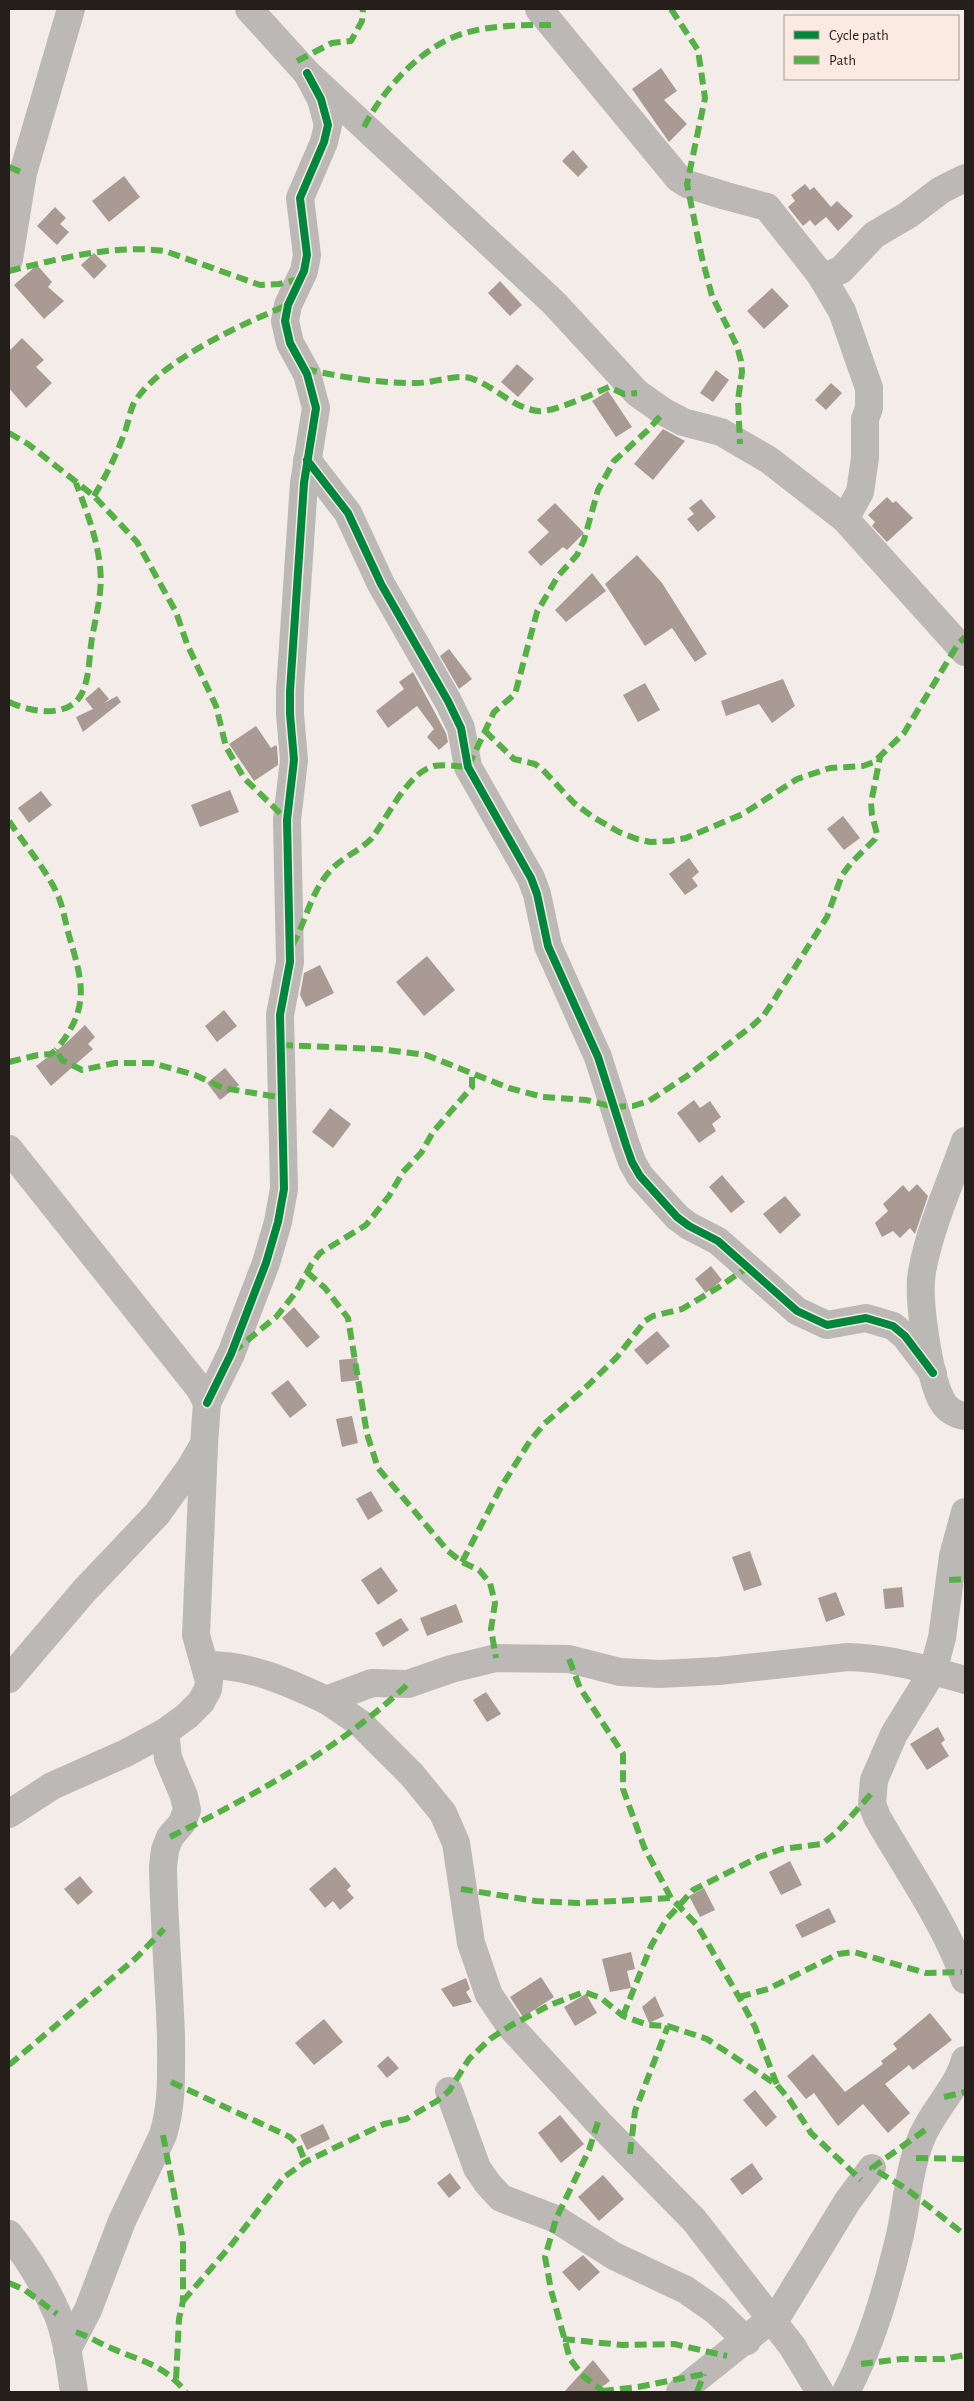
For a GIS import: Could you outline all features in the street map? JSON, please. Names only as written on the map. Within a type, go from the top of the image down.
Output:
[{"type":"street","points":[[9,259],[23,173],[71,9]]},
{"type":"street","points":[[249,9],[307,73],[554,303],[637,392],[664,412],[683,422],[721,432],[769,460],[845,519],[965,652]]},
{"type":"street","points":[[539,9],[679,179],[687,184],[726,196],[767,206],[820,274],[842,312],[869,388],[869,408],[865,419],[865,458],[860,492],[845,519]]},
{"type":"street","points":[[9,1814],[52,1786],[126,1753],[165,1732],[187,1716],[201,1702],[208,1689],[209,1681],[200,1651],[196,1626],[207,1403],[232,1354],[266,1263],[278,1222],[284,1189],[280,1015],[290,962],[287,820],[294,760],[290,707],[307,460],[316,408],[307,374],[290,343],[285,321],[288,305],[304,271],[307,255],[300,198],[324,142],[328,125],[321,99],[307,73]]},
{"type":"street","points":[[820,274],[829,275],[842,270],[874,235],[908,215],[941,190],[965,178]]},
{"type":"street","points":[[307,460],[348,513],[381,584],[462,728],[468,767],[531,878],[537,894],[548,946],[598,1057],[632,1162],[640,1176],[677,1217],[689,1226],[718,1241],[797,1310],[827,1325],[866,1318],[893,1326],[905,1336],[933,1373]]},
{"type":"street","points":[[965,1141],[922,1271],[921,1303],[933,1373],[941,1400],[957,1412],[950,1419],[965,1438]]},
{"type":"street","points":[[9,1149],[169,1348],[200,1389],[207,1403]]},
{"type":"street","points":[[9,1679],[84,1591],[157,1514],[190,1468],[204,1444]]},
{"type":"street","points":[[965,1512],[954,1556],[942,1638],[933,1671],[883,1756],[874,1780],[872,1804],[958,1961],[965,1980]]},
{"type":"street","points":[[326,1700],[372,1684],[408,1684],[451,1669],[496,1658],[569,1659],[620,1672],[659,1674],[719,1671],[848,1657],[890,1661],[965,1680]]},
{"type":"street","points":[[205,1665],[220,1664],[274,1676],[326,1700],[360,1723],[412,1775],[443,1813],[456,1843],[471,1944],[488,1995],[510,2026],[598,2122],[694,2220],[792,2346],[820,2392]]},
{"type":"street","points":[[67,2350],[98,2287],[114,2239],[163,2135],[168,2120],[171,2048],[163,1867],[170,1837],[182,1823],[187,1810],[184,1796],[168,1758],[165,1732]]},
{"type":"street","points":[[846,2392],[861,2364],[876,2323],[900,2234],[908,2190],[921,2140],[944,2097],[962,2073],[965,2060]]},
{"type":"street","points":[[449,2091],[477,2168],[501,2198],[556,2220],[614,2256],[686,2290],[716,2311],[747,2341]]},
{"type":"street","points":[[680,2392],[747,2341],[772,2320],[788,2302],[847,2202],[872,2168]]},
{"type":"street","points":[[9,2234],[22,2251],[57,2314],[67,2350],[74,2392]]},
{"type":"building","points":[[661,68],[677,91],[664,100],[687,124],[669,142],[632,89]]},
{"type":"building","points":[[573,150],[588,167],[578,177],[562,161]]},
{"type":"building","points":[[124,176],[140,197],[109,222],[92,201]]},
{"type":"building","points":[[805,184],[810,190],[814,187],[831,207],[837,201],[853,216],[838,231],[826,217],[815,226],[810,220],[803,226],[788,207],[795,201],[791,195]]},
{"type":"building","points":[[55,207],[66,218],[60,224],[69,232],[57,245],[37,226]]},
{"type":"building","points":[[94,253],[107,266],[94,279],[81,265]]},
{"type":"building","points":[[37,265],[52,282],[48,287],[64,301],[44,319],[14,285]]},
{"type":"building","points":[[500,281],[522,305],[510,316],[488,293]]},
{"type":"building","points":[[772,288],[789,306],[764,329],[747,311]]},
{"type":"building","points":[[22,338],[44,360],[36,367],[52,383],[26,408],[9,388],[9,351]]},
{"type":"building","points":[[517,364],[534,379],[518,397],[501,382]]},
{"type":"building","points":[[716,370],[729,380],[713,402],[700,393]]},
{"type":"building","points":[[831,383],[842,393],[826,410],[815,400]]},
{"type":"building","points":[[608,391],[632,427],[616,437],[592,401]]},
{"type":"building","points":[[663,429],[685,441],[653,480],[634,464]]},
{"type":"building","points":[[887,497],[893,503],[896,501],[913,518],[887,542],[872,526],[875,522],[868,515]]},
{"type":"building","points":[[701,499],[716,517],[698,532],[687,519],[694,514],[689,508]]},
{"type":"building","points":[[555,503],[584,533],[567,550],[563,547],[541,566],[528,552],[549,532],[537,520]]},
{"type":"building","points":[[637,555],[662,583],[707,654],[695,662],[672,628],[645,646],[605,584]]},
{"type":"building","points":[[592,573],[606,591],[566,622],[555,610]]},
{"type":"building","points":[[449,649],[472,679],[459,689],[440,656]]},
{"type":"building","points":[[413,672],[446,733],[448,742],[439,750],[427,737],[434,729],[417,706],[388,728],[376,711],[404,689],[399,682]]},
{"type":"building","points":[[783,679],[795,706],[772,723],[759,704],[726,716],[721,701]]},
{"type":"building","points":[[645,683],[660,710],[638,722],[623,695]]},
{"type":"building","points":[[99,687],[109,699],[104,703],[117,696],[121,702],[83,732],[76,717],[93,709],[85,699]]},
{"type":"building","points":[[256,726],[271,748],[276,745],[278,765],[254,781],[229,744]]},
{"type":"building","points":[[230,790],[239,812],[200,827],[191,805]]},
{"type":"building","points":[[41,791],[52,805],[29,823],[18,808]]},
{"type":"building","points":[[843,816],[860,838],[844,850],[827,829]]},
{"type":"building","points":[[689,858],[699,872],[692,878],[698,886],[685,895],[669,874]]},
{"type":"building","points":[[427,956],[455,990],[424,1016],[396,982]]},
{"type":"building","points":[[320,965],[334,993],[306,1007],[300,995],[304,973]]},
{"type":"building","points":[[224,1010],[237,1026],[217,1042],[205,1026]]},
{"type":"building","points":[[85,1025],[95,1037],[88,1044],[93,1049],[51,1086],[36,1066],[65,1044]]},
{"type":"building","points":[[225,1068],[239,1085],[220,1100],[207,1083]]},
{"type":"building","points":[[694,1100],[700,1108],[710,1101],[721,1117],[712,1124],[716,1131],[699,1143],[677,1113]]},
{"type":"building","points":[[330,1108],[351,1124],[333,1148],[312,1132]]},
{"type":"building","points":[[722,1175],[745,1202],[731,1213],[709,1187]]},
{"type":"building","points":[[917,1184],[928,1196],[915,1234],[910,1228],[900,1238],[893,1231],[882,1237],[875,1223],[888,1211],[883,1204],[903,1185],[909,1192]]},
{"type":"building","points":[[785,1196],[801,1215],[780,1234],[763,1214]]},
{"type":"building","points":[[711,1266],[722,1280],[706,1293],[695,1279]]},
{"type":"building","points":[[294,1307],[320,1337],[307,1348],[282,1318]]},
{"type":"building","points":[[657,1331],[670,1346],[647,1365],[634,1350]]},
{"type":"building","points":[[357,1358],[359,1380],[341,1382],[339,1360]]},
{"type":"building","points":[[288,1380],[307,1405],[290,1418],[271,1393]]},
{"type":"building","points":[[352,1416],[358,1443],[342,1447],[336,1419]]},
{"type":"building","points":[[371,1491],[383,1511],[368,1520],[356,1499]]},
{"type":"building","points":[[750,1551],[762,1585],[744,1591],[732,1557]]},
{"type":"building","points":[[381,1567],[398,1591],[378,1605],[361,1580]]},
{"type":"building","points":[[902,1587],[904,1607],[885,1609],[883,1589]]},
{"type":"building","points":[[836,1592],[845,1615],[826,1622],[818,1598]]},
{"type":"building","points":[[456,1604],[463,1622],[427,1636],[420,1618]]},
{"type":"building","points":[[401,1618],[409,1630],[383,1647],[375,1633]]},
{"type":"building","points":[[486,1692],[501,1714],[487,1722],[473,1700]]},
{"type":"building","points":[[938,1727],[945,1740],[941,1743],[949,1756],[927,1770],[910,1744]]},
{"type":"building","points":[[790,1861],[802,1885],[781,1895],[769,1872]]},
{"type":"building","points":[[335,1867],[351,1886],[347,1890],[354,1898],[340,1910],[333,1901],[325,1908],[309,1889]]},
{"type":"building","points":[[80,1876],[93,1892],[78,1905],[64,1889]]},
{"type":"building","points":[[704,1888],[715,1910],[700,1917],[689,1896]]},
{"type":"building","points":[[829,1908],[836,1922],[802,1938],[795,1925]]},
{"type":"building","points":[[631,1952],[635,1969],[627,1971],[631,1988],[610,1992],[602,1959]]},
{"type":"building","points":[[541,1977],[554,1997],[523,2017],[510,1997]]},
{"type":"building","points":[[466,1978],[470,1989],[466,1992],[472,2002],[453,2007],[441,1989]]},
{"type":"building","points":[[586,1994],[597,2013],[575,2026],[564,2007]]},
{"type":"building","points":[[655,1996],[664,2016],[649,2023],[642,2007]]},
{"type":"building","points":[[930,2013],[952,2040],[913,2070],[909,2065],[885,2084],[910,2113],[888,2133],[863,2104],[838,2126],[814,2093],[806,2099],[787,2076],[813,2054],[845,2092],[883,2064],[881,2061],[897,2049],[893,2044]]},
{"type":"building","points":[[324,2019],[343,2042],[314,2065],[295,2043]]},
{"type":"building","points":[[388,2056],[399,2068],[387,2078],[377,2066]]},
{"type":"building","points":[[755,2090],[777,2117],[766,2127],[743,2100]]},
{"type":"building","points":[[560,2115],[584,2144],[561,2163],[538,2133]]},
{"type":"building","points":[[323,2124],[330,2139],[307,2150],[300,2135]]},
{"type":"building","points":[[752,2163],[763,2179],[742,2195],[730,2179]]},
{"type":"building","points":[[450,2173],[461,2188],[449,2198],[437,2183]]},
{"type":"building","points":[[603,2175],[624,2199],[599,2221],[578,2197]]},
{"type":"building","points":[[583,2255],[600,2272],[579,2291],[562,2272]]},
{"type":"building","points":[[593,2360],[610,2381],[595,2392],[564,2392]]},
{"type":"marked path","points":[[297,61],[332,43],[351,41],[362,21],[363,9]]},
{"type":"marked path","points":[[671,9],[698,50],[705,98],[687,184],[712,296],[737,346],[741,361],[742,372],[738,400],[740,444]]},
{"type":"marked path","points":[[364,127],[393,84],[406,70],[434,47],[465,33],[486,28],[552,25]]},
{"type":"marked path","points":[[9,167],[23,173]]},
{"type":"marked path","points":[[9,271],[86,254],[125,249],[145,249],[165,251],[260,285],[279,284],[300,279]]},
{"type":"marked path","points":[[94,496],[118,450],[133,405],[144,389],[160,374],[202,346],[248,322],[288,305]]},
{"type":"marked path","points":[[305,369],[359,379],[400,383],[421,383],[457,377],[470,378],[479,381],[520,406],[538,411],[563,406],[609,387],[624,394],[637,393]]},
{"type":"marked path","points":[[292,946],[323,880],[335,866],[372,838],[399,797],[415,777],[424,770],[434,766],[468,767],[494,712],[515,694],[537,612],[558,576],[577,555],[584,540],[598,490],[614,461],[648,430],[664,412]]},
{"type":"marked path","points":[[9,433],[28,444],[94,496],[137,542],[176,612],[187,644],[216,706],[226,747],[244,778],[287,820]]},
{"type":"marked path","points":[[9,702],[38,711],[60,710],[77,700],[85,685],[99,603],[101,576],[94,534],[76,483]]},
{"type":"marked path","points":[[485,731],[514,759],[535,764],[574,803],[619,832],[650,842],[686,838],[743,814],[797,779],[830,768],[863,766],[874,762],[904,733],[958,644],[965,637]]},
{"type":"marked path","points":[[281,1045],[379,1049],[426,1055],[509,1088],[543,1097],[586,1100],[614,1107],[633,1106],[649,1101],[687,1076],[764,1015],[827,917],[842,875],[875,839],[877,834],[871,803],[880,757]]},
{"type":"marked path","points":[[9,821],[55,888],[78,970],[81,997],[79,1009],[67,1035],[56,1050]]},
{"type":"marked path","points":[[9,1062],[51,1054],[56,1050],[62,1060],[82,1070],[115,1063],[152,1063],[195,1075],[223,1088],[284,1098]]},
{"type":"marked path","points":[[233,1352],[276,1317],[296,1292],[320,1253],[366,1225],[389,1196],[403,1172],[421,1153],[433,1132],[472,1087],[472,1073]]},
{"type":"marked path","points":[[462,1562],[501,1487],[530,1441],[544,1424],[580,1393],[617,1357],[645,1321],[653,1316],[682,1309],[748,1267]]},
{"type":"marked path","points":[[307,1272],[325,1288],[348,1318],[367,1434],[378,1468],[448,1551],[462,1562],[479,1570],[490,1583],[495,1603],[491,1629],[496,1658]]},
{"type":"marked path","points":[[949,1580],[965,1579]]},
{"type":"marked path","points":[[569,1659],[580,1688],[623,1754],[623,1789],[644,1847],[671,1898],[697,1925],[739,1997],[755,2027],[777,2085]]},
{"type":"marked path","points":[[170,1837],[233,1805],[325,1750],[381,1708],[408,1684]]},
{"type":"marked path","points":[[623,2016],[651,1946],[666,1920],[693,1890],[759,1857],[782,1849],[822,1844],[837,1832],[871,1794]]},
{"type":"marked path","points":[[461,1889],[536,1901],[578,1903],[671,1898]]},
{"type":"marked path","points":[[9,2065],[136,1958],[164,1929]]},
{"type":"marked path","points":[[739,1997],[768,1989],[838,1954],[854,1952],[926,1973],[962,1972]]},
{"type":"marked path","points":[[183,2301],[232,2244],[284,2177],[305,2162],[384,2124],[406,2119],[437,2101],[449,2091],[469,2059],[490,2039],[550,2005],[584,1992],[601,1998],[623,2016],[648,2025],[668,2026],[707,2039],[777,2085],[789,2099],[811,2133],[861,2180]]},
{"type":"marked path","points":[[630,2154],[635,2111],[668,2026]]},
{"type":"marked path","points":[[171,2082],[290,2137],[299,2146],[305,2162]]},
{"type":"marked path","points":[[944,2097],[965,2092]]},
{"type":"marked path","points":[[598,2122],[589,2150],[556,2219],[545,2257],[551,2290],[570,2359],[583,2376],[604,2392]]},
{"type":"marked path","points":[[925,2130],[872,2168],[908,2190],[965,2235]]},
{"type":"marked path","points":[[163,2135],[183,2241],[183,2301],[179,2319],[176,2380]]},
{"type":"marked path","points":[[916,2158],[965,2159]]},
{"type":"marked path","points":[[9,2283],[25,2290],[57,2314]]},
{"type":"marked path","points":[[76,2332],[151,2364],[169,2375],[186,2392]]},
{"type":"marked path","points":[[563,2339],[622,2345],[674,2344],[727,2356]]},
{"type":"marked path","points":[[861,2364],[901,2359],[943,2359],[965,2355]]},
{"type":"marked path","points":[[602,2391],[638,2387],[704,2374]]},
{"type":"marked path","points":[[697,2392],[704,2374]]},
{"type":"cycle path","points":[[207,1403],[231,1354],[266,1263],[278,1222],[284,1189],[280,1015],[290,962],[287,820],[294,760],[290,691],[304,483],[316,408],[307,374],[290,343],[285,321],[288,305],[304,271],[307,255],[300,198],[324,142],[328,125],[321,99],[307,73]]},
{"type":"cycle path","points":[[307,460],[348,513],[381,584],[448,701],[461,728],[468,767],[531,878],[537,894],[548,946],[598,1057],[626,1145],[632,1162],[640,1176],[677,1217],[689,1226],[718,1241],[797,1311],[827,1325],[866,1318],[893,1326],[905,1336],[933,1373]]}]
